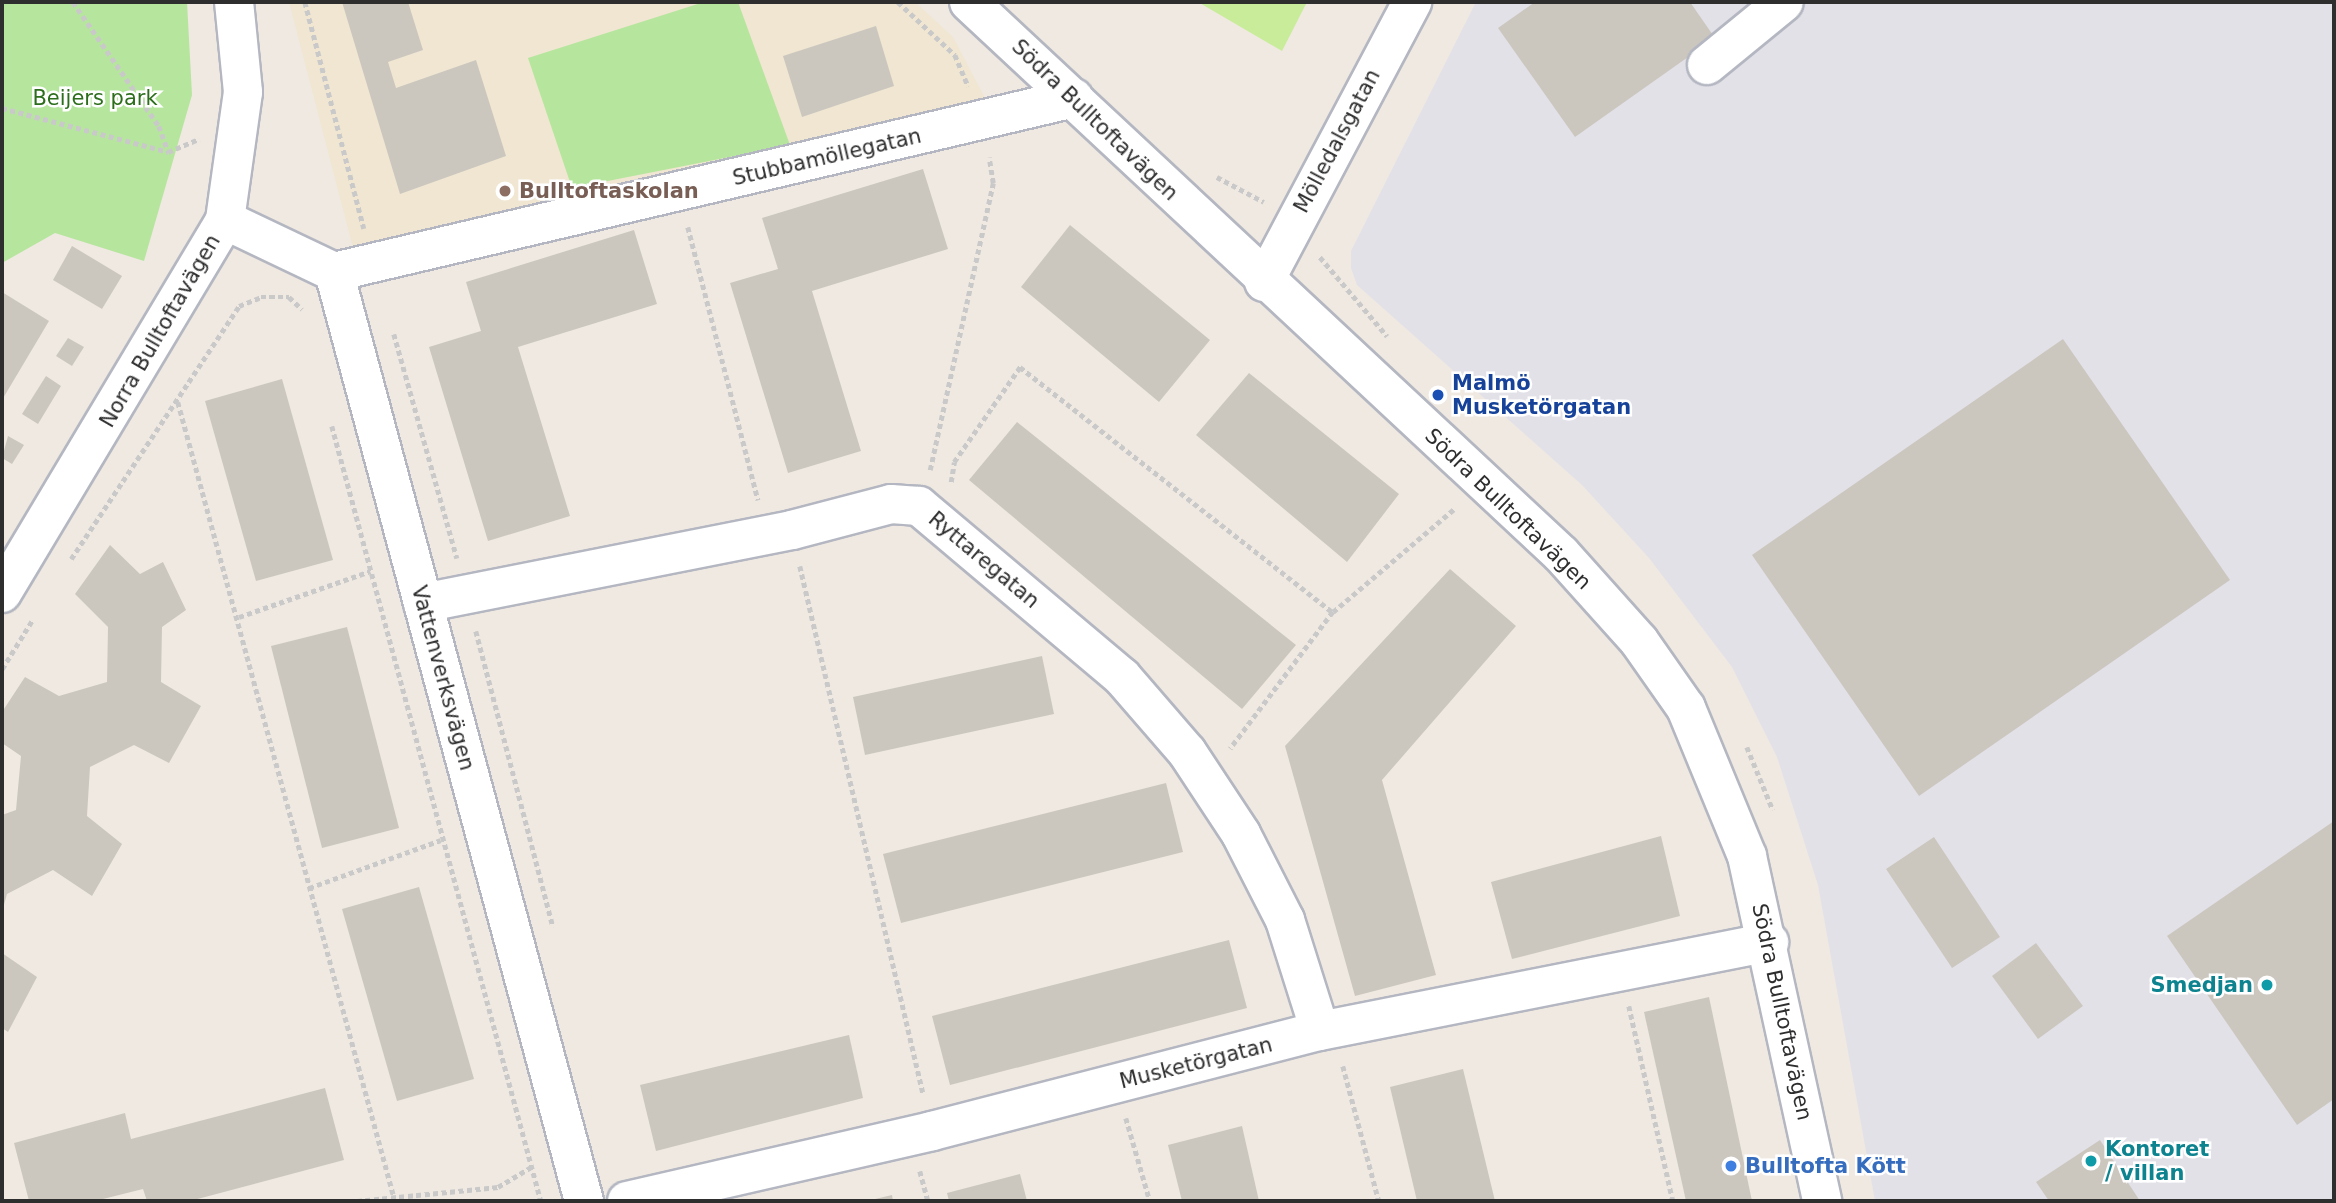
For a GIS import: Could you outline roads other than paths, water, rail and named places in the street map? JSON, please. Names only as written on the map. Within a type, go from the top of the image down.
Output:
[{"type":"street","name":"Norra Bulltoftavägen","points":[[2,593],[225,220],[243,92],[234,2]]},
{"type":"street","name":"Södra Bulltoftavägen","points":[[969,2],[1074,97],[1264,282],[1569,564],[1639,641],[1685,708],[1747,856],[1769,942],[1822,1201]]},
{"type":"street","name":"Mölledalsgatan","points":[[1264,282],[1290,228],[1412,2]]},
{"type":"street","points":[[1707,65],[1784,2]]},
{"type":"street","name":"Stubbamöllegatan","points":[[334,272],[983,121],[1074,97]]},
{"type":"street","points":[[225,220],[334,272]]},
{"type":"street","name":"Vattenverksvägen","points":[[334,272],[584,1201]]},
{"type":"street","name":"Ryttaregatan","points":[[423,603],[779,532],[891,504],[932,517],[1122,677],[1206,780],[1285,920],[1326,1030]]},
{"type":"street","name":"Musketörgatan","points":[[627,1201],[932,1131],[1326,1030],[1769,942]]},
{"type":"place","name":"Bulltoftaskolan","points":[[505,191]]},
{"type":"place","name":"Malmö Musketörgatan","points":[[1438,395]]},
{"type":"place","name":"Smedjan","points":[[2267,985]]},
{"type":"place","name":"Kontoret / villan","points":[[2091,1161]]},
{"type":"place","name":"Bulltofta Kött","points":[[1731,1166]]},
{"type":"park label","name":"Beijers park","points":[[95,98]]}]
